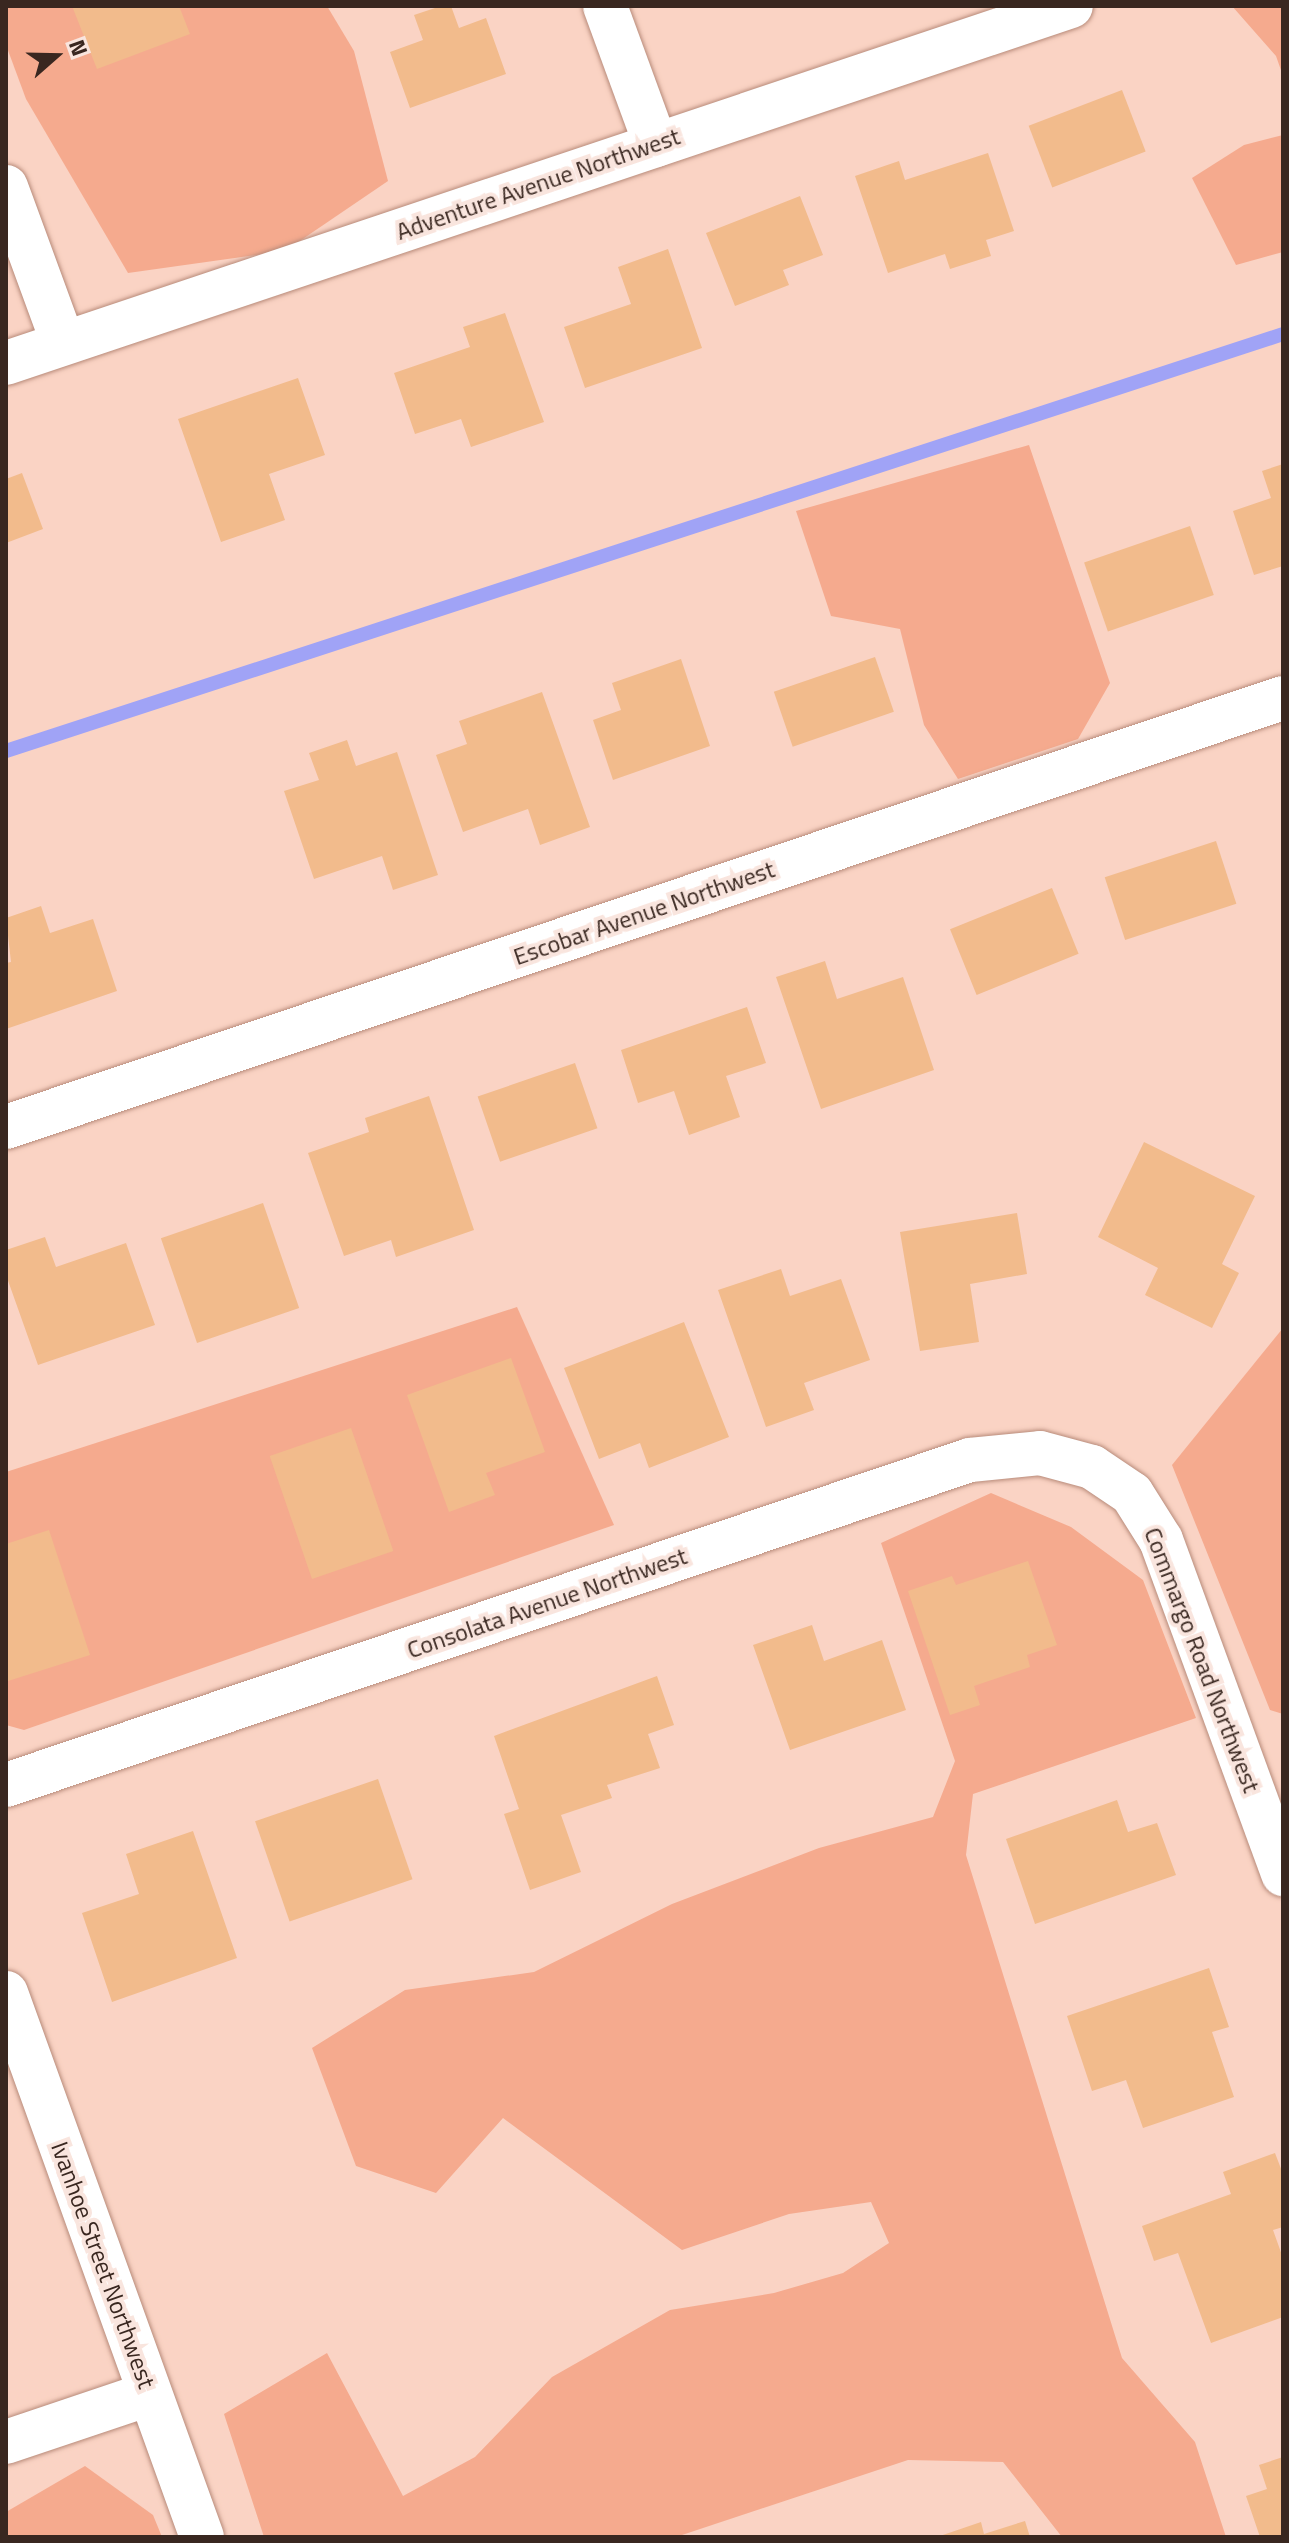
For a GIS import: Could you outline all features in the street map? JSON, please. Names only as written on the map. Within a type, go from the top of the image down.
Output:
[{"type":"street","points":[[605,6],[656,145]]},
{"type":"street","name":"Adventure Avenue Northwest","points":[[6,363],[1071,6]]},
{"type":"street","points":[[6,187],[63,343]]},
{"type":"street","name":"Escobar Avenue Northwest","points":[[6,1127],[1283,698]]},
{"type":"street","name":"Consolata Avenue Northwest","points":[[6,1785],[970,1460],[1040,1453],[1092,1467]]},
{"type":"street","name":"Commargo Road Northwest","points":[[1092,1467],[1132,1494],[1161,1540],[1283,1874]]},
{"type":"street","name":"Ivanhoe Street Northwest","points":[[6,1993],[202,2537]]},
{"type":"street","points":[[6,2442],[149,2394]]},
{"type":"shaded area","points":[[6,6],[327,6],[354,51],[388,181],[285,251],[128,273],[26,99],[6,45]]},
{"type":"shaded area","points":[[1232,6],[1283,6],[1283,76],[1276,56]]},
{"type":"shaded area","points":[[1283,135],[1283,252],[1236,265],[1192,178],[1244,145]]},
{"type":"shaded area","points":[[1029,445],[1110,683],[1078,739],[958,779],[924,725],[900,629],[831,616],[796,511]]},
{"type":"shaded area","points":[[517,1307],[614,1525],[24,1730],[6,1725],[6,1472]]},
{"type":"shaded area","points":[[1283,1328],[1283,1714],[1270,1710],[1172,1465]]},
{"type":"shaded area","points":[[991,1493],[1071,1527],[1143,1580],[1196,1718],[973,1794],[966,1855],[1122,2358],[1195,2442],[1226,2537],[1062,2537],[1003,2462],[908,2460],[676,2537],[264,2537],[224,2414],[327,2353],[403,2496],[475,2457],[552,2377],[670,2310],[774,2293],[843,2273],[889,2243],[871,2202],[789,2214],[682,2250],[503,2118],[436,2193],[356,2166],[312,2048],[405,1990],[534,1972],[672,1904],[819,1848],[933,1817],[955,1761],[881,1543]]},
{"type":"shaded area","points":[[85,2466],[153,2515],[162,2537],[6,2537],[6,2512]]},
{"type":"building","points":[[72,6],[179,6],[190,34],[97,69]]},
{"type":"building","points":[[451,6],[459,28],[486,18],[506,74],[410,108],[390,52],[423,40],[414,15]]},
{"type":"building","points":[[1122,90],[1146,152],[1052,187],[1029,126]]},
{"type":"building","points":[[988,153],[1014,231],[986,240],[991,256],[950,269],[945,254],[888,273],[855,176],[899,161],[905,180]]},
{"type":"building","points":[[800,196],[823,255],[783,270],[789,285],[735,306],[706,233]]},
{"type":"building","points":[[668,249],[702,348],[585,388],[564,327],[631,304],[618,267]]},
{"type":"building","points":[[505,313],[544,422],[471,447],[461,419],[415,434],[394,373],[470,347],[463,327]]},
{"type":"building","points":[[298,378],[325,455],[269,474],[285,520],[221,542],[178,419]]},
{"type":"building","points":[[1283,464],[1283,566],[1254,575],[1233,511],[1271,498],[1262,471]]},
{"type":"building","points":[[22,473],[43,529],[6,543],[6,479]]},
{"type":"building","points":[[1190,526],[1214,595],[1108,631],[1084,562]]},
{"type":"building","points":[[875,657],[894,712],[793,747],[774,692]]},
{"type":"building","points":[[681,659],[710,746],[613,780],[593,720],[621,710],[612,683]]},
{"type":"building","points":[[542,692],[590,827],[540,845],[528,809],[463,832],[436,755],[467,744],[459,721]]},
{"type":"building","points":[[347,740],[356,766],[397,752],[438,875],[393,890],[382,856],[314,879],[284,791],[319,780],[309,753]]},
{"type":"building","points":[[1216,841],[1236,904],[1125,940],[1105,877]]},
{"type":"building","points":[[1052,888],[1079,954],[977,995],[950,929]]},
{"type":"building","points":[[41,906],[50,933],[93,919],[117,991],[6,1029],[6,963],[11,962],[6,918]]},
{"type":"building","points":[[825,961],[837,999],[903,977],[934,1070],[821,1109],[776,977]]},
{"type":"building","points":[[747,1007],[766,1063],[726,1076],[740,1117],[689,1135],[674,1091],[638,1103],[621,1050]]},
{"type":"building","points":[[575,1063],[597,1128],[500,1162],[478,1097]]},
{"type":"building","points":[[429,1096],[474,1230],[396,1257],[391,1240],[344,1256],[308,1153],[369,1132],[365,1118]]},
{"type":"building","points":[[1144,1142],[1255,1196],[1222,1264],[1239,1273],[1212,1328],[1145,1295],[1158,1268],[1098,1237]]},
{"type":"building","points":[[263,1203],[299,1308],[197,1343],[161,1238]]},
{"type":"building","points":[[1017,1213],[1027,1274],[970,1284],[979,1342],[920,1351],[900,1232]]},
{"type":"building","points":[[45,1237],[56,1267],[126,1243],[155,1325],[38,1365],[6,1275],[6,1250]]},
{"type":"building","points":[[781,1269],[790,1296],[841,1279],[870,1360],[804,1383],[814,1410],[766,1427],[718,1290]]},
{"type":"building","points":[[684,1322],[729,1437],[649,1468],[640,1443],[599,1459],[564,1368]]},
{"type":"building","points":[[511,1358],[545,1452],[486,1473],[495,1495],[449,1512],[407,1395]]},
{"type":"building","points":[[351,1428],[393,1551],[312,1579],[270,1456]]},
{"type":"building","points":[[49,1530],[90,1655],[8,1681],[6,1544]]},
{"type":"building","points":[[1028,1561],[1057,1645],[1027,1655],[1030,1667],[974,1686],[980,1705],[950,1715],[908,1591],[952,1576],[956,1585]]},
{"type":"building","points":[[812,1625],[824,1661],[882,1640],[906,1710],[790,1750],[753,1645]]},
{"type":"building","points":[[657,1676],[674,1725],[648,1734],[660,1768],[607,1785],[612,1798],[561,1815],[581,1872],[530,1890],[504,1814],[519,1809],[494,1736]]},
{"type":"building","points":[[378,1779],[413,1879],[290,1922],[255,1821]]},
{"type":"building","points":[[1117,1800],[1128,1832],[1157,1823],[1176,1875],[1035,1924],[1006,1839]]},
{"type":"building","points":[[193,1831],[237,1958],[112,2002],[82,1913],[139,1894],[126,1854]]},
{"type":"building","points":[[1209,1968],[1229,2027],[1212,2032],[1234,2097],[1143,2128],[1126,2080],[1092,2091],[1067,2016]]},
{"type":"building","points":[[1275,2153],[1283,2174],[1283,2227],[1273,2230],[1283,2258],[1283,2317],[1211,2343],[1178,2253],[1154,2261],[1142,2226],[1231,2194],[1223,2172]]},
{"type":"building","points":[[1283,2457],[1283,2537],[1260,2537],[1246,2496],[1267,2489],[1259,2465]]},
{"type":"building","points":[[1025,2521],[1030,2537],[937,2537],[981,2522],[984,2534]]},
{"type":"waterway","points":[[6,751],[1283,334]]}]
